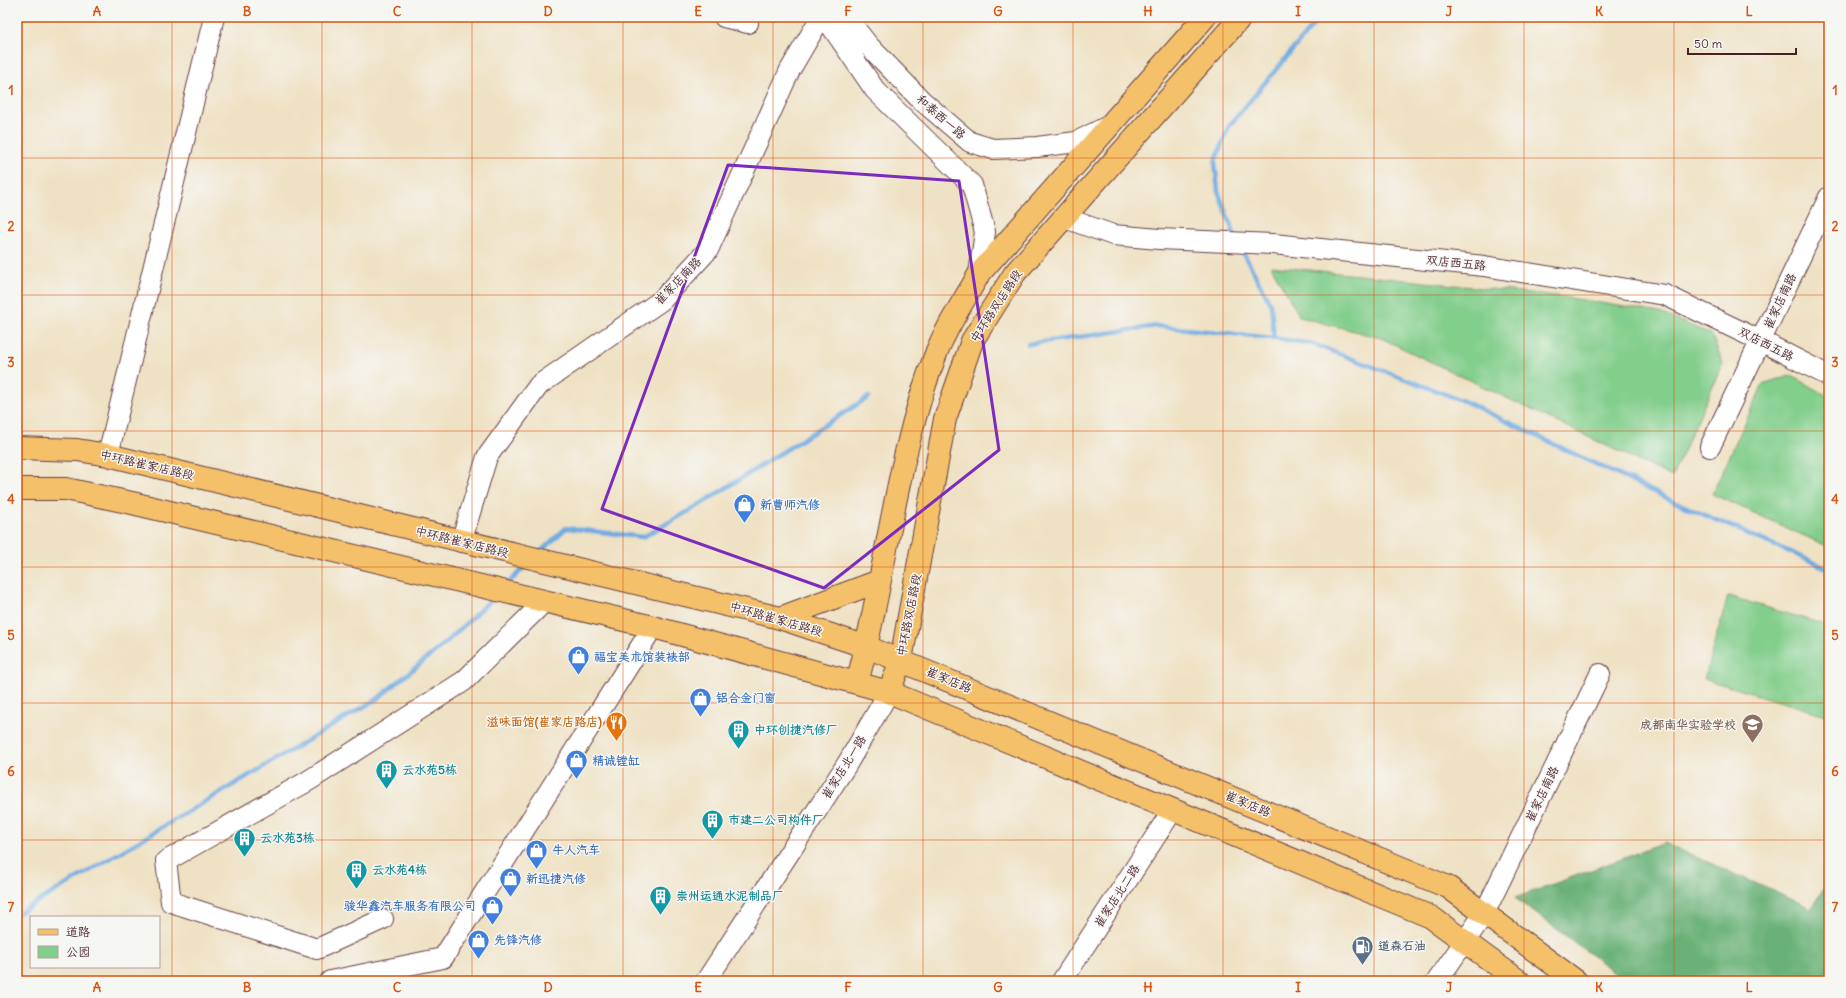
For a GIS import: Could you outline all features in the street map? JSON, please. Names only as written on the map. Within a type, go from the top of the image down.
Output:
[{"type":"main road","points":[[857,683],[867,647],[879,581],[911,430],[937,350],[979,274],[1205,17]]},
{"type":"main road","name":"中环路双店路段","points":[[889,692],[901,660],[945,419],[972,341],[1015,273],[1241,17]]},
{"type":"main road","name":"中环路崔家店路段","points":[[17,448],[77,450],[108,455],[461,542],[780,618],[901,660]]},
{"type":"main road","points":[[17,489],[66,489],[539,599],[653,627],[889,692],[1172,811],[1431,917],[1519,981]]},
{"type":"main road","points":[[780,618],[879,581]]},
{"type":"main road","name":"崔家店路","points":[[901,660],[1448,887],[1576,981]]},
{"type":"street","points":[[108,455],[214,17]]},
{"type":"street","points":[[724,17],[748,22]]},
{"type":"street","name":"崔家店南路","points":[[461,542],[487,456],[539,385],[662,300],[708,250],[790,70],[821,17]]},
{"type":"street","name":"和泰西一路","points":[[826,17],[875,90],[972,185],[985,232],[979,274]]},
{"type":"street","name":"和泰西一路","points":[[846,17],[869,46],[921,100],[970,142],[993,150],[1037,147],[1076,142],[1112,124]]},
{"type":"street","name":"崔家店南路","points":[[1710,447],[1829,197]]},
{"type":"street","name":"双店西五路","points":[[1065,218],[1113,235],[1159,239],[1273,244],[1484,266],[1665,295],[1761,341],[1829,376]]},
{"type":"street","points":[[383,919],[317,949],[171,902],[166,861],[308,781],[464,680],[539,599]]},
{"type":"street","points":[[330,981],[443,958],[653,627]]},
{"type":"street","name":"崔家店南路","points":[[1437,981],[1466,942],[1484,914],[1600,674]]},
{"type":"street","name":"崔家店北一路","points":[[706,981],[847,764],[889,692]]},
{"type":"street","name":"崔家店北二路","points":[[1062,981],[1172,811]]},
{"type":"highlighted area","points":[[728,165],[959,181],[999,450],[824,588],[602,509]]},
{"type":"green space","points":[[1271,266],[1559,296],[1660,313],[1711,334],[1723,363],[1672,477],[1381,338],[1300,317]]},
{"type":"green space","points":[[1790,375],[1829,397],[1829,547],[1712,494],[1763,384]]},
{"type":"green space","points":[[1728,596],[1829,626],[1829,716],[1704,679]]},
{"type":"green space","points":[[1665,843],[1811,908],[1829,882],[1829,981],[1626,981],[1515,898]]},
{"type":"waterway","points":[[1235,236],[1218,191],[1215,162],[1229,126],[1320,17]]},
{"type":"waterway","points":[[1241,248],[1271,305],[1274,338]]},
{"type":"waterway","points":[[1028,344],[1157,326],[1274,338],[1313,344],[1466,402],[1675,502],[1829,569]]},
{"type":"waterway","points":[[539,553],[566,528],[643,537],[696,507],[869,397]]},
{"type":"waterway","points":[[506,585],[528,564]]},
{"type":"waterway","points":[[17,914],[377,699],[443,645],[495,596]]},
{"type":"place","name":"新曹师汽修","points":[[745,524]]},
{"type":"place","name":"福宝美术馆装裱部","points":[[578,676]]},
{"type":"place","name":"铝合金门窗","points":[[700,718]]},
{"type":"place","name":"滋味面馆(崔家店路店)","points":[[617,742]]},
{"type":"place","name":"成都南华实验学校","points":[[1752,744]]},
{"type":"place","name":"中环创捷汽修厂","points":[[739,750]]},
{"type":"place","name":"精诚镗缸","points":[[577,780]]},
{"type":"place","name":"云水苑5栋","points":[[386,790]]},
{"type":"place","name":"市建二公司构件厂","points":[[712,840]]},
{"type":"place","name":"云水苑3栋","points":[[244,858]]},
{"type":"place","name":"牛人汽车","points":[[536,870]]},
{"type":"place","name":"云水苑4栋","points":[[356,890]]},
{"type":"place","name":"新迅捷汽修","points":[[511,898]]},
{"type":"place","name":"崇州运通水泥制品厂","points":[[661,916]]},
{"type":"place","name":"骏华鑫汽车服务有限公司","points":[[492,926]]},
{"type":"place","name":"先锋汽修","points":[[479,960]]},
{"type":"place","name":"道森石油","points":[[1362,966]]}]
